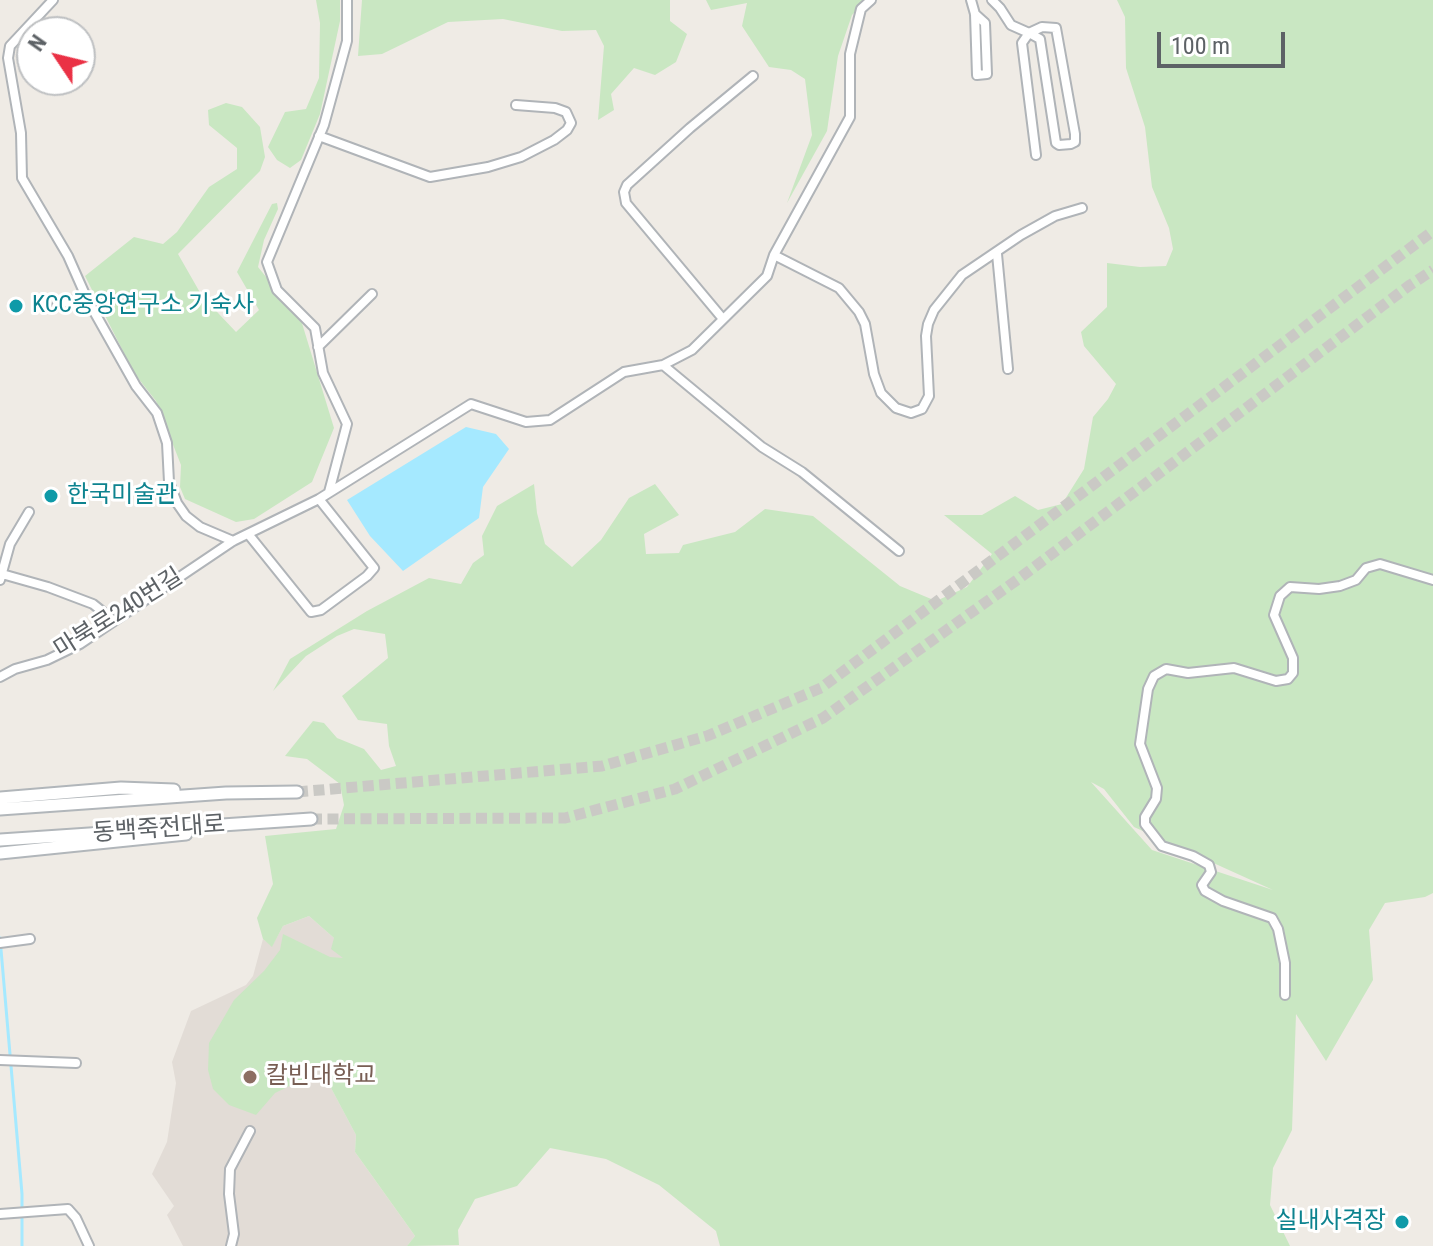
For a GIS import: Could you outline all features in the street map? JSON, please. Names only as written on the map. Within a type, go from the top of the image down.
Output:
[{"type":"main road","points":[[0,798],[121,788],[226,793]]},
{"type":"main road","name":"동백죽전대로","points":[[0,809],[226,793],[297,792]]},
{"type":"main road","name":"동백죽전대로","points":[[3,839],[311,819]]},
{"type":"main road","points":[[0,853],[177,836],[245,824]]},
{"type":"street","points":[[53,0],[10,46],[8,58],[21,133],[22,178],[68,256],[86,296],[136,386],[157,413],[167,443],[169,482],[177,503],[186,516],[200,527],[233,541]]},
{"type":"street","points":[[329,493],[347,424],[323,373],[315,328],[277,290],[267,262],[319,136],[347,41],[347,0]]},
{"type":"street","points":[[871,0],[861,9],[850,54],[850,117],[774,255],[767,276],[692,350],[663,365],[762,447],[802,472],[899,551]]},
{"type":"street","points":[[971,0],[975,14],[977,75],[987,74],[985,23],[975,14]]},
{"type":"street","points":[[992,0],[1011,25],[1029,33],[1040,39],[1056,143],[1059,145],[1075,142],[1075,134],[1056,28],[1042,27],[1029,33],[1022,43],[1036,155]]},
{"type":"street","points":[[723,319],[626,203],[624,192],[627,185],[679,137],[753,76]]},
{"type":"street","points":[[319,136],[430,177],[488,167],[521,157],[554,140],[571,123],[566,112],[555,108],[516,105]]},
{"type":"street","points":[[774,255],[839,288],[865,324],[874,374],[881,393],[896,408],[911,413],[922,409],[929,396],[926,336],[934,310],[962,275],[1055,216],[1082,208]]},
{"type":"street","points":[[997,254],[1008,369]]},
{"type":"street","points":[[318,347],[372,294]]},
{"type":"street","points":[[57,305],[86,296]]},
{"type":"street","name":"마북로240번길","points":[[0,677],[80,644],[233,541],[319,499],[471,404],[526,422],[550,420],[624,372],[663,365]]},
{"type":"street","points":[[249,535],[311,612],[321,610],[374,568],[319,499]]},
{"type":"street","points":[[29,512],[10,544],[1,577],[48,587],[93,604],[113,620]]},
{"type":"street","points":[[1285,995],[1285,963],[1278,929],[1272,918],[1223,901],[1205,891],[1202,885],[1211,872],[1209,865],[1162,846],[1145,824],[1145,817],[1156,799],[1157,788],[1140,744],[1148,689],[1154,676],[1166,669],[1188,673],[1234,668],[1276,681],[1288,679],[1293,673],[1293,658],[1274,615],[1280,596],[1290,587],[1319,589],[1340,586],[1356,580],[1366,568],[1380,564],[1433,580]]},
{"type":"street","points":[[3,942],[30,939]]},
{"type":"street","points":[[2,1060],[76,1063]]},
{"type":"street","points":[[231,1246],[234,1234],[229,1194],[230,1169],[250,1131]]},
{"type":"street","points":[[0,1214],[68,1209],[76,1218],[89,1246]]},
{"type":"shaded area","name":"칼빈대학교","points":[[309,916],[334,938],[365,973],[316,1065],[356,1135],[355,1152],[415,1236],[407,1246],[183,1246],[167,1215],[174,1206],[152,1174],[167,1142],[176,1083],[172,1062],[191,1011],[246,985],[253,976],[263,939],[272,946],[283,926]]},
{"type":"green space","points":[[316,0],[340,0],[340,21],[320,114],[301,160],[290,168],[277,160],[268,147],[285,112],[306,109],[319,78],[320,23]]},
{"type":"green space","points":[[362,0],[670,0],[670,21],[687,34],[676,62],[655,75],[634,68],[611,94],[614,110],[598,120],[604,46],[596,30],[562,31],[503,19],[448,22],[382,54],[358,56]]},
{"type":"green space","points":[[706,0],[866,0],[852,15],[838,56],[827,131],[787,203],[812,135],[805,79],[791,70],[769,67],[742,26],[747,3],[711,10]]},
{"type":"green space","points":[[1117,0],[1433,0],[1433,893],[1385,903],[1369,930],[1373,980],[1326,1061],[1296,1014],[1292,1130],[1273,1168],[1270,1205],[1290,1246],[720,1246],[716,1231],[659,1185],[606,1159],[550,1148],[517,1186],[475,1199],[458,1230],[459,1245],[407,1246],[415,1236],[355,1152],[356,1135],[316,1065],[302,1080],[275,1093],[256,1115],[229,1105],[213,1089],[208,1070],[209,1043],[234,1000],[264,971],[280,950],[283,934],[330,957],[343,958],[331,949],[334,938],[309,916],[283,926],[272,947],[263,939],[257,918],[273,884],[265,836],[336,829],[344,805],[340,784],[307,759],[285,756],[313,721],[324,723],[337,738],[364,749],[381,770],[396,766],[389,746],[387,724],[358,720],[342,696],[388,658],[385,634],[354,629],[337,636],[306,656],[273,691],[290,659],[367,611],[429,578],[461,584],[473,563],[484,555],[482,536],[497,506],[534,484],[545,544],[572,567],[601,540],[629,498],[655,484],[679,515],[644,534],[646,554],[679,553],[683,545],[735,532],[765,509],[813,516],[900,586],[936,601],[967,587],[992,554],[944,515],[982,515],[1015,496],[1038,510],[1062,504],[1084,469],[1093,417],[1116,384],[1084,346],[1081,332],[1107,307],[1107,263],[1166,266],[1173,249],[1169,228],[1152,187],[1145,127],[1126,68],[1125,17]],"holes":[[[1091,782],[1104,789],[1134,827],[1273,890],[1152,850]]]},
{"type":"green space","points":[[226,103],[242,107],[260,127],[265,157],[260,171],[178,254],[202,296],[236,332],[259,310],[237,272],[272,204],[277,203],[278,209],[264,240],[258,267],[301,320],[334,428],[312,482],[254,519],[236,522],[185,499],[180,487],[181,465],[156,401],[134,373],[85,276],[134,237],[163,244],[177,232],[209,187],[237,169],[237,148],[209,125],[208,110]]},
{"type":"water","points":[[466,427],[496,434],[509,449],[483,487],[479,518],[403,571],[370,536],[347,500]]},
{"type":"waterway","points":[[0,938],[22,1194],[22,1246]]},
{"type":"tunnel","points":[[297,792],[602,766],[707,736],[821,688],[1433,231]]},
{"type":"tunnel","points":[[311,819],[565,818],[675,789],[823,718],[1017,580],[1433,270]]},
{"type":"place","name":"KCC중앙연구소 기숙사","points":[[16,306]]},
{"type":"place","name":"한국미술관","points":[[51,496]]},
{"type":"place","name":"칼빈대학교","points":[[250,1077]]},
{"type":"place","name":"실내사격장","points":[[1402,1222]]}]
